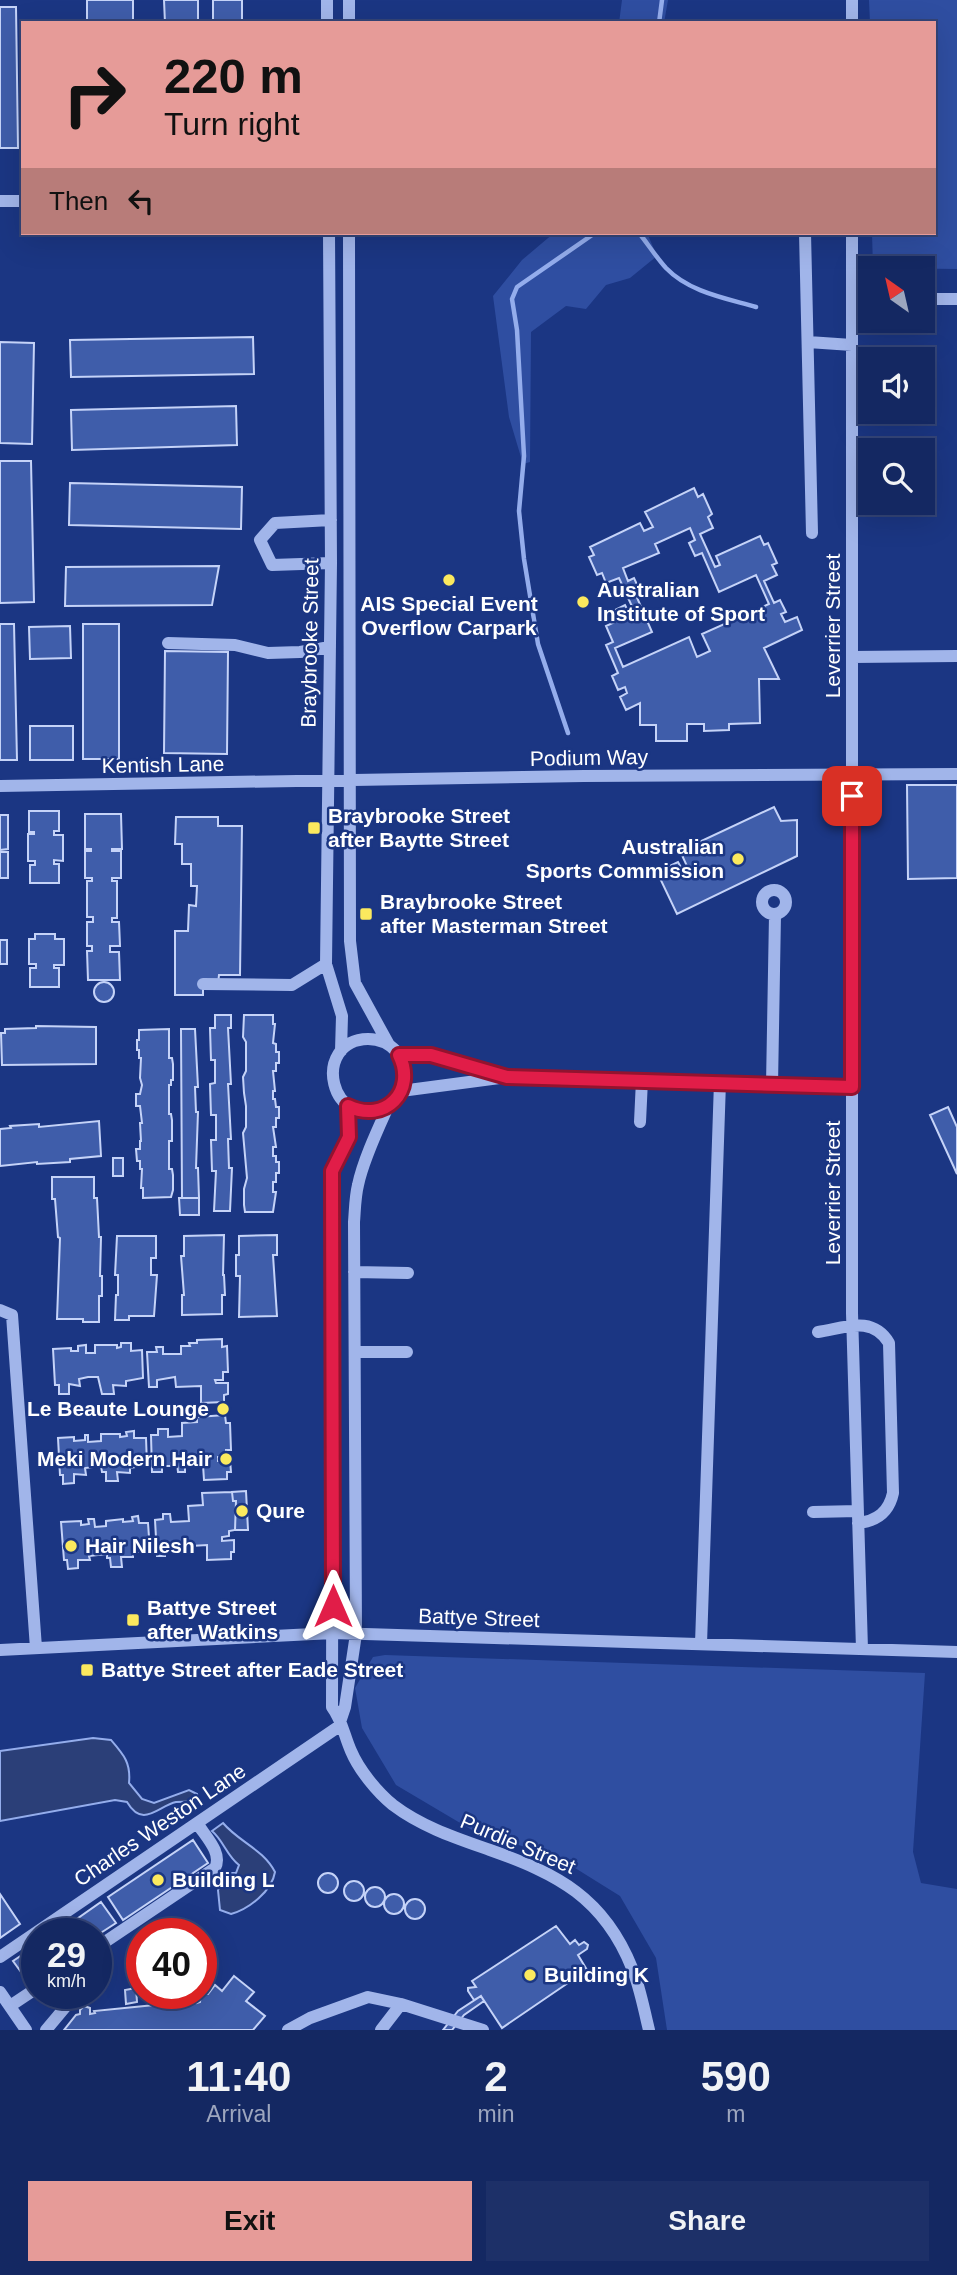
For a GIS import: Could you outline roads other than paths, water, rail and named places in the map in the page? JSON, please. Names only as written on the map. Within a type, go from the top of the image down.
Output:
[{"type":"street","points":[[327,0],[327,21]]},
{"type":"street","points":[[349,0],[349,21]]},
{"type":"street","points":[[852,0],[852,21]]},
{"type":"street","points":[[0,201],[21,201]]},
{"type":"street","name":"Braybrooke Street","points":[[329,235],[331,562],[326,964],[342,1016],[341,1052]]},
{"type":"street","name":"Braybrooke Street","points":[[349,235],[350,941],[355,983],[389,1045]]},
{"type":"street","points":[[805,235],[812,533]]},
{"type":"street","name":"Leverrier Street","points":[[852,235],[852,1327],[862,1649]]},
{"type":"street","points":[[852,299],[858,299]]},
{"type":"street","points":[[935,299],[957,299]]},
{"type":"street","points":[[808,342],[852,345]]},
{"type":"street","points":[[331,520],[275,523],[260,540],[272,565],[331,562]]},
{"type":"street","points":[[169,643],[235,645],[268,653],[330,647]]},
{"type":"street","points":[[852,657],[957,656]]},
{"type":"street","name":"Podium Way","points":[[327,782],[584,776],[957,774]]},
{"type":"street","name":"Kentish Lane","points":[[0,786],[327,782]]},
{"type":"street","points":[[772,1085],[775,915]]},
{"type":"street","points":[[203,984],[292,985],[326,964]]},
{"type":"street","points":[[341,1722],[356,1634],[354,1222],[358,1184],[389,1105],[401,1091],[405,1073],[399,1055],[389,1045],[373,1039],[355,1041],[341,1052],[333,1067],[333,1084],[337,1093],[348,1106],[356,1110],[373,1111],[389,1105]]},
{"type":"street","points":[[399,1055],[431,1055],[507,1077]]},
{"type":"street","points":[[401,1091],[507,1077],[852,1087]]},
{"type":"street","points":[[640,1122],[642,1080]]},
{"type":"street","points":[[701,1644],[720,1082]]},
{"type":"street","points":[[333,1633],[332,1171],[349,1137],[348,1106]]},
{"type":"street","points":[[332,1221],[354,1222]]},
{"type":"street","points":[[354,1272],[408,1273]]},
{"type":"street","points":[[0,1310],[12,1315],[36,1648]]},
{"type":"street","points":[[813,1512],[858,1517],[872,1522],[891,1503],[894,1493],[891,1364],[888,1343],[884,1335],[872,1326],[818,1332]]},
{"type":"street","points":[[355,1352],[407,1352]]},
{"type":"street","points":[[0,1360],[15,1359]]},
{"type":"street","name":"Battye Street","points":[[0,1650],[333,1633],[957,1652]]},
{"type":"street","name":"Purdie Street","points":[[333,1633],[332,1707],[341,1722],[351,1753],[373,1785],[392,1804],[439,1832],[548,1873],[577,1890],[601,1914],[618,1938],[634,1970],[649,2030]]},
{"type":"street","name":"Charles Weston Lane","points":[[0,1957],[341,1722]]},
{"type":"street","points":[[112,1937],[215,1868],[218,1854],[197,1823]]},
{"type":"street","points":[[0,1992],[26,2030]]},
{"type":"street","points":[[291,2029],[310,2018],[368,1997],[401,2004],[483,2030]]},
{"type":"street","points":[[10,2006],[21,1999]]},
{"type":"street","points":[[381,2030],[401,2004]]},
{"type":"street","points":[[46,2030],[63,2009]]},
{"type":"waterway","points":[[659,21],[662,0]]},
{"type":"waterway","points":[[568,733],[538,644],[524,559],[519,511],[524,456],[517,330],[512,299],[517,287],[592,235]]},
{"type":"waterway","points":[[641,235],[666,268],[685,283],[696,289],[756,307]]},
{"type":"place","name":"AIS Special Event Overflow Carpark","points":[[449,580]]},
{"type":"place","name":"Australian Institute of Sport","points":[[583,602]]},
{"type":"place","name":"Braybrooke Street after Baytte Street","points":[[314,828]]},
{"type":"place","name":"Australian Sports Commission","points":[[738,859]]},
{"type":"place","name":"Braybrooke Street after Masterman Street","points":[[366,914]]},
{"type":"place","name":"Le Beaute Lounge","points":[[223,1409]]},
{"type":"place","name":"Meki Modern Hair","points":[[226,1459]]},
{"type":"place","name":"Qure","points":[[242,1511]]},
{"type":"place","name":"Hair Nilesh","points":[[71,1546]]},
{"type":"place","name":"Battye Street after Watkins","points":[[133,1620]]},
{"type":"place","name":"Battye Street after Eade Street","points":[[87,1670]]},
{"type":"place","name":"Building L","points":[[158,1880]]},
{"type":"place","name":"Building K","points":[[530,1975]]}]
